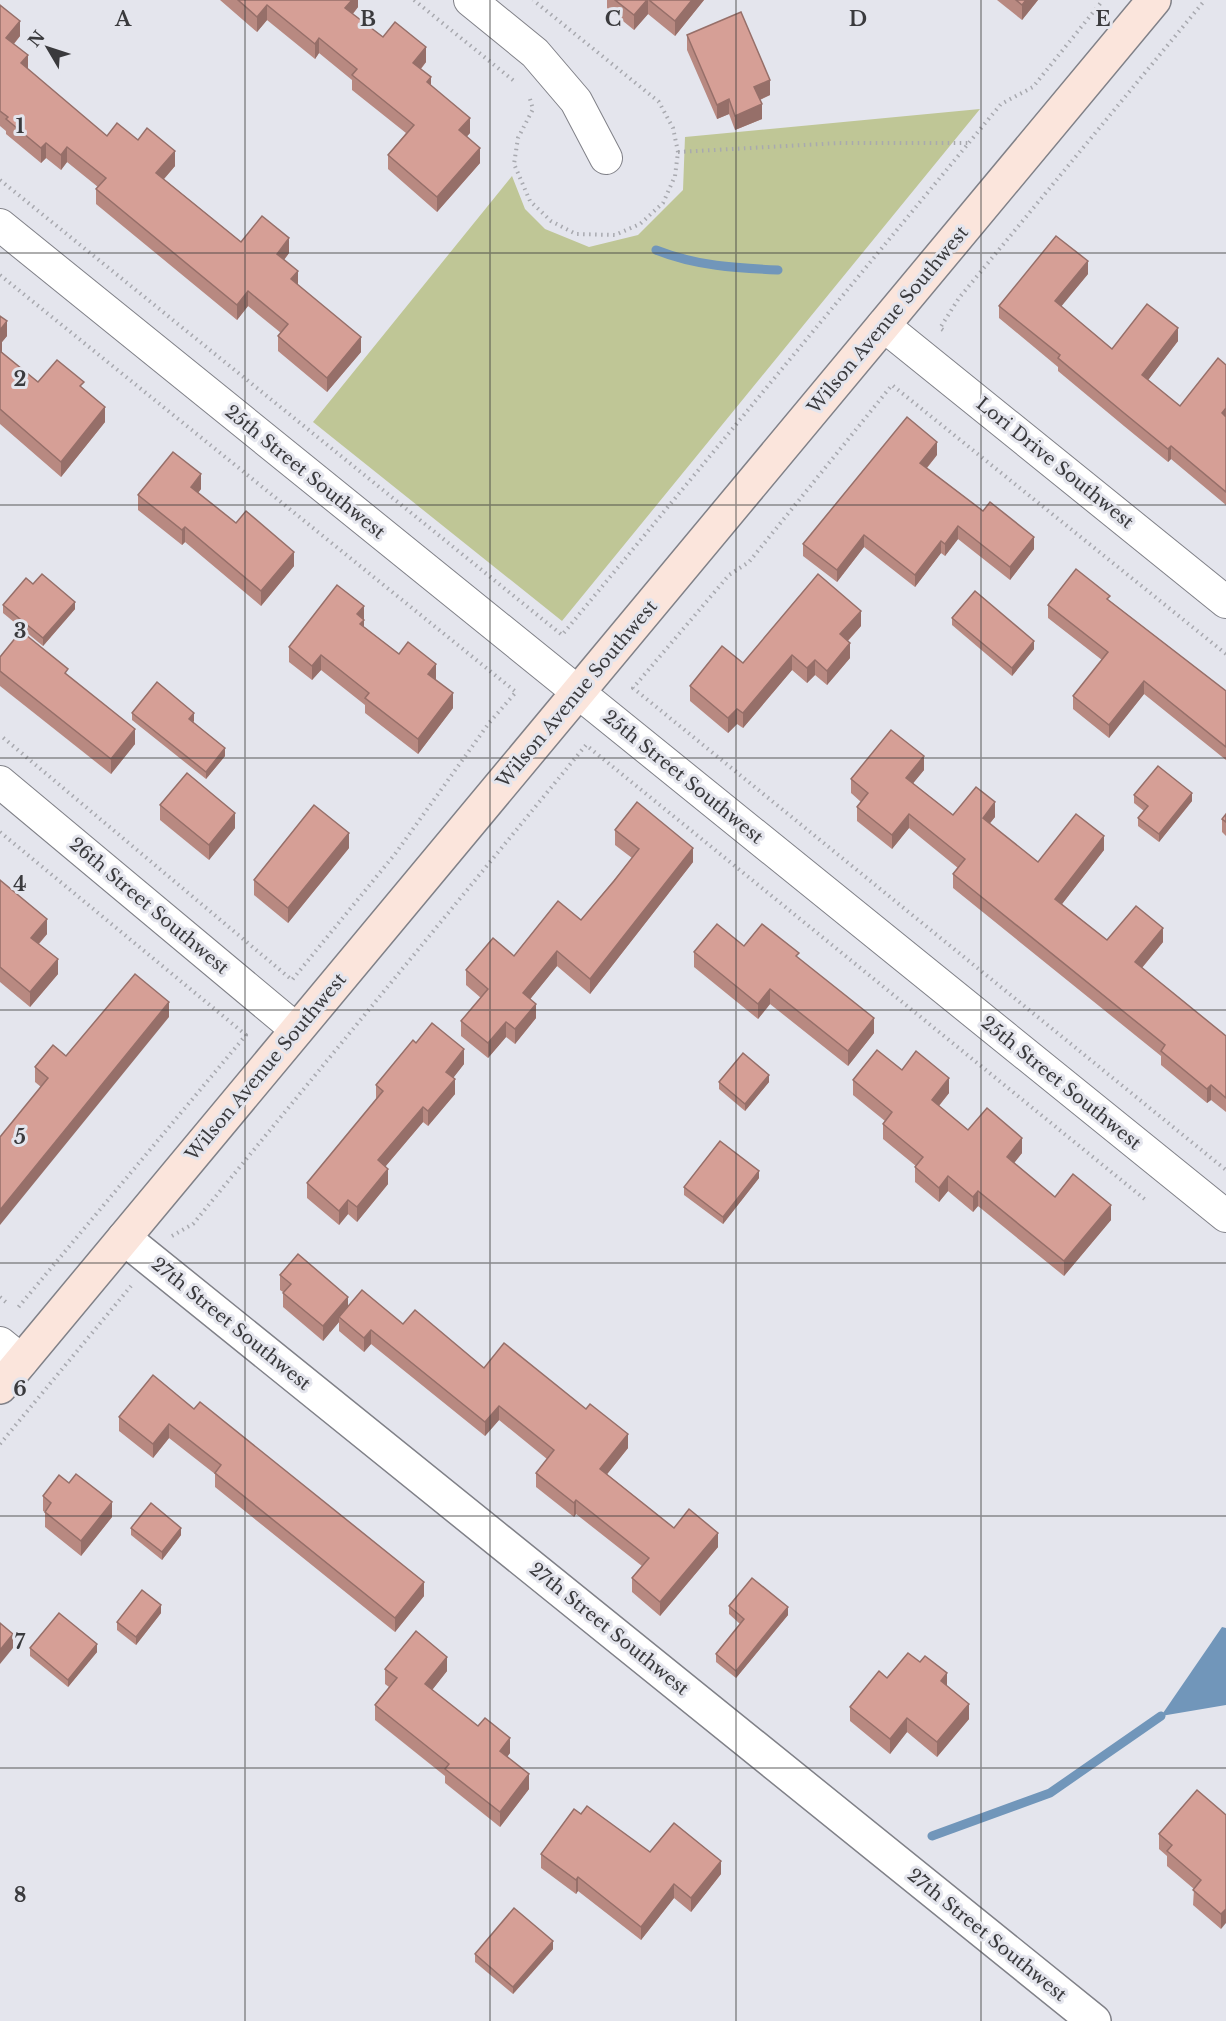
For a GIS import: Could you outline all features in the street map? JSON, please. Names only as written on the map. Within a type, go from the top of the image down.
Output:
[{"type":"main road","name":"Wilson Avenue Southwest","points":[[0,1387],[11,1352],[124,1238],[1154,0]]},
{"type":"street","points":[[470,0],[534,53],[576,101],[606,158]]},
{"type":"street","name":"25th Street Southwest","points":[[0,225],[1226,1216]]},
{"type":"street","name":"Lori Drive Southwest","points":[[883,325],[1226,602]]},
{"type":"street","name":"26th Street Southwest","points":[[0,782],[297,1030]]},
{"type":"street","name":"27th Street Southwest","points":[[124,1238],[1094,2021]]},
{"type":"path","points":[[0,180],[562,635],[1002,104],[1034,87],[1103,0]]},
{"type":"path","points":[[950,335],[940,328],[959,298],[1205,0]]},
{"type":"path","points":[[678,152],[839,143],[969,143]]},
{"type":"path","points":[[0,275],[516,692],[489,723],[395,854],[292,980],[0,735]]},
{"type":"path","points":[[1226,654],[892,385],[748,562],[729,574],[633,688],[1226,1170]]},
{"type":"path","points":[[0,1443],[173,1236],[193,1224],[586,745],[1147,1201]]},
{"type":"path","points":[[0,832],[246,1035],[16,1310]]},
{"type":"path","points":[[0,1297],[7,1303]]},
{"type":"green space","points":[[980,109],[562,621],[313,422],[512,176],[525,209],[545,229],[589,247],[638,235],[683,190],[685,137]]},
{"type":"water","points":[[1222,1627],[1226,1628],[1226,1705],[1161,1716]]},
{"type":"building","points":[[238,0],[352,0],[345,8],[383,37],[395,22],[426,47],[413,63],[431,77],[427,82],[470,118],[459,130],[480,148],[437,197],[388,155],[414,125],[352,75],[357,69],[319,38],[315,44],[267,5],[257,17]]},
{"type":"building","points":[[615,0],[647,0],[634,15]]},
{"type":"building","points":[[649,0],[692,0],[675,21]]},
{"type":"building","points":[[1016,0],[1026,0],[1022,5]]},
{"type":"building","points":[[0,5],[20,21],[6,38],[28,55],[21,63],[107,136],[117,123],[138,140],[147,128],[175,151],[156,173],[241,242],[262,216],[289,238],[277,254],[298,271],[291,279],[361,337],[327,378],[278,336],[288,324],[248,291],[237,305],[96,189],[106,178],[67,147],[61,155],[46,143],[41,148],[6,119],[8,117],[0,111]]},
{"type":"building","points":[[741,12],[770,80],[754,87],[762,104],[735,116],[729,99],[717,105],[687,35]]},
{"type":"building","points":[[1056,236],[1088,261],[1055,301],[1112,349],[1147,304],[1178,328],[1142,375],[1180,406],[1218,358],[1226,365],[1226,408],[1222,413],[1226,417],[1226,492],[1171,446],[1168,449],[1124,413],[1058,358],[1060,355],[999,306]]},
{"type":"building","points":[[0,316],[7,321],[0,330]]},
{"type":"building","points":[[0,351],[38,382],[57,360],[84,382],[80,386],[105,407],[61,462],[0,409]]},
{"type":"building","points":[[907,417],[937,442],[920,463],[983,511],[990,502],[1034,537],[1010,567],[958,526],[945,544],[941,541],[915,575],[864,535],[837,570],[803,544]]},
{"type":"building","points":[[173,452],[201,474],[191,487],[236,523],[246,511],[294,552],[261,591],[185,527],[182,530],[138,495]]},
{"type":"building","points":[[1076,569],[1110,596],[1107,599],[1226,691],[1226,747],[1144,681],[1109,725],[1073,696],[1108,652],[1048,605]]},
{"type":"building","points":[[42,574],[75,602],[43,638],[3,605],[26,578],[33,584]]},
{"type":"building","points":[[818,574],[861,611],[840,634],[850,643],[827,671],[815,660],[807,668],[792,655],[743,713],[737,709],[728,718],[690,686],[722,646],[743,663]]},
{"type":"building","points":[[337,585],[364,606],[357,614],[364,620],[360,624],[399,654],[408,642],[436,664],[428,674],[453,693],[418,739],[365,698],[369,693],[321,655],[312,666],[289,647]]},
{"type":"building","points":[[975,591],[1034,641],[1012,668],[952,618]]},
{"type":"building","points":[[21,631],[68,669],[65,673],[135,729],[111,759],[0,671],[0,657]]},
{"type":"building","points":[[157,682],[194,713],[189,719],[225,748],[206,772],[132,713]]},
{"type":"building","points":[[891,730],[924,756],[906,778],[953,815],[976,787],[995,802],[983,818],[1038,862],[1076,814],[1104,836],[1055,899],[1107,940],[1136,906],[1163,928],[1135,962],[1226,1036],[1226,1098],[1211,1085],[1207,1089],[1161,1051],[1165,1045],[953,874],[965,859],[909,814],[892,835],[857,807],[868,793],[851,779]]},
{"type":"building","points":[[1158,766],[1192,793],[1159,834],[1138,818],[1148,806],[1134,795]]},
{"type":"building","points":[[187,773],[235,813],[209,845],[160,805]]},
{"type":"building","points":[[637,802],[693,848],[590,979],[557,951],[523,993],[536,1004],[515,1029],[506,1022],[488,1043],[461,1021],[488,989],[466,970],[493,938],[514,956],[558,901],[581,920],[639,849],[615,830]]},
{"type":"building","points":[[314,805],[349,833],[288,908],[254,880]]},
{"type":"building","points":[[0,880],[47,919],[31,938],[58,959],[30,992],[0,967]]},
{"type":"building","points":[[717,924],[744,946],[762,924],[799,953],[796,956],[874,1018],[848,1051],[770,989],[758,1004],[694,952]]},
{"type":"building","points":[[135,974],[169,1002],[0,1210],[0,1137],[48,1078],[35,1067],[53,1045],[66,1056]]},
{"type":"building","points":[[432,1023],[464,1049],[446,1072],[455,1079],[428,1111],[423,1107],[378,1160],[388,1169],[357,1207],[348,1200],[339,1211],[307,1183],[383,1091],[376,1085],[413,1040],[416,1043]]},
{"type":"building","points":[[877,1050],[902,1070],[916,1051],[949,1078],[932,1100],[968,1130],[987,1108],[1022,1138],[1007,1157],[1055,1197],[1073,1174],[1111,1205],[1064,1261],[978,1191],[973,1197],[948,1176],[939,1188],[915,1167],[923,1157],[883,1124],[892,1112],[853,1080]]},
{"type":"building","points":[[743,1053],[769,1075],[745,1104],[719,1082]]},
{"type":"building","points":[[720,1141],[759,1171],[723,1217],[684,1187]]},
{"type":"building","points":[[298,1254],[348,1297],[323,1326],[283,1293],[291,1284],[280,1275]]},
{"type":"building","points":[[362,1290],[403,1324],[415,1310],[484,1368],[504,1343],[586,1409],[590,1404],[628,1434],[600,1469],[674,1528],[689,1509],[718,1533],[660,1602],[632,1578],[649,1558],[576,1500],[574,1503],[536,1473],[554,1450],[499,1406],[485,1422],[371,1330],[364,1338],[339,1317]]},
{"type":"building","points":[[153,1375],[194,1409],[200,1402],[424,1582],[395,1618],[215,1473],[221,1465],[169,1424],[153,1444],[119,1417]]},
{"type":"building","points":[[76,1474],[112,1502],[81,1541],[45,1512],[51,1503],[43,1496],[59,1475],[69,1483]]},
{"type":"building","points":[[151,1503],[181,1528],[162,1552],[131,1528]]},
{"type":"building","points":[[752,1578],[788,1607],[736,1671],[716,1654],[744,1619],[729,1606]]},
{"type":"building","points":[[142,1590],[161,1605],[136,1637],[117,1622]]},
{"type":"building","points":[[59,1613],[97,1644],[68,1680],[30,1648]]},
{"type":"building","points":[[0,1623],[13,1634],[0,1650]]},
{"type":"building","points":[[416,1631],[447,1657],[425,1684],[478,1726],[485,1718],[510,1738],[500,1751],[529,1774],[500,1812],[445,1769],[449,1764],[375,1705],[397,1678],[385,1669]]},
{"type":"building","points":[[908,1653],[920,1662],[925,1656],[947,1673],[941,1681],[969,1704],[937,1742],[907,1718],[890,1739],[850,1707],[879,1671],[887,1678]]},
{"type":"building","points":[[1197,1790],[1226,1815],[1226,1909],[1221,1914],[1193,1890],[1201,1880],[1167,1851],[1172,1845],[1159,1834]]},
{"type":"building","points":[[587,1806],[650,1852],[674,1823],[721,1861],[691,1898],[674,1884],[641,1927],[578,1877],[576,1880],[541,1854],[574,1809],[581,1814]]},
{"type":"building","points":[[514,1908],[553,1941],[513,1987],[475,1954]]},
{"type":"waterway","points":[[656,250],[701,263],[778,270]]},
{"type":"waterway","points":[[932,1836],[1050,1793],[1161,1716]]}]
